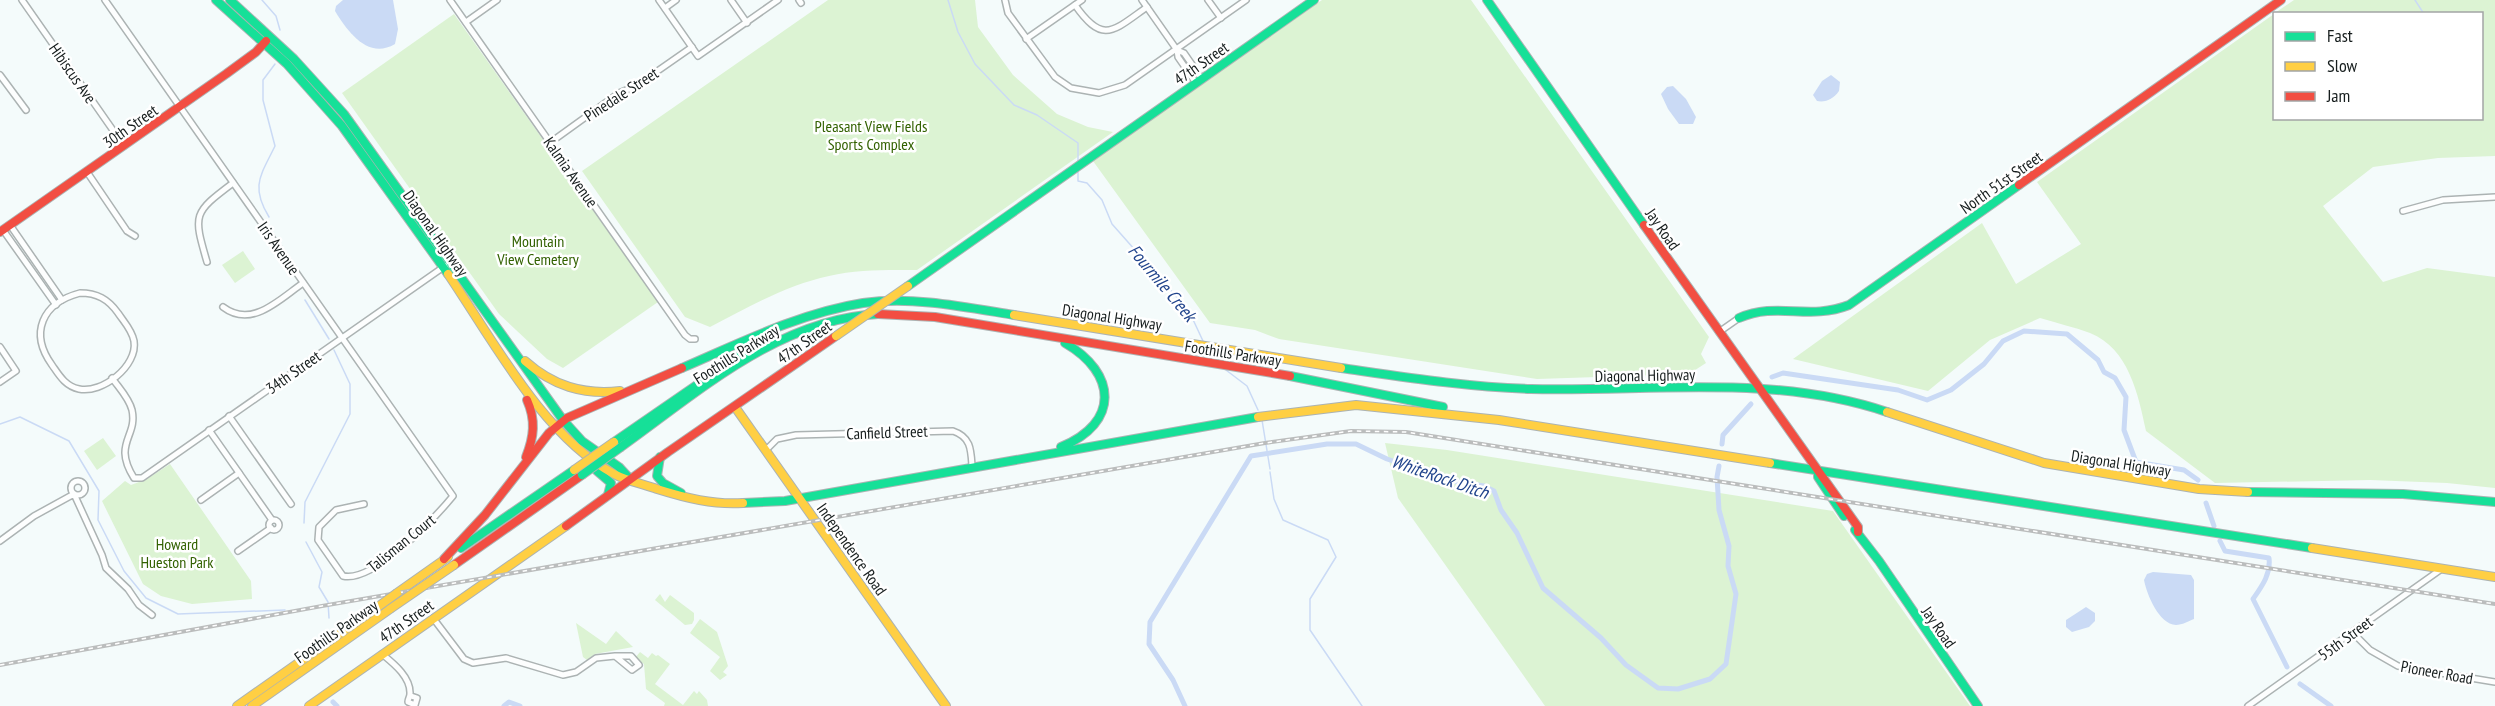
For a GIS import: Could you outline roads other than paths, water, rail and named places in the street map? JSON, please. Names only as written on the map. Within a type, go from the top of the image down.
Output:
[{"type":"main road","name":"Diagonal Highway","points":[[216,0],[267,39]]},
{"type":"main road","name":"Diagonal Highway","points":[[230,0],[267,39],[322,89],[451,262],[562,420],[582,441],[619,467],[630,479]]},
{"type":"main road","name":"47th Street","points":[[316,704],[382,654],[660,457],[735,407],[1314,0]]},
{"type":"main road","name":"Jay Road","points":[[1487,0],[1849,514],[1858,532],[1978,706]]},
{"type":"main road","name":"North 51st Street","points":[[1739,318],[1761,309],[1821,315],[1849,305],[2281,0]]},
{"type":"main road","name":"30th Street","points":[[4,229],[256,52],[267,39]]},
{"type":"main road","name":"Diagonal Highway","points":[[357,138],[494,339],[538,408],[554,428],[615,475],[688,499],[714,504],[746,504],[800,498],[1323,406],[1356,405],[1499,420]]},
{"type":"main road","name":"Diagonal Highway","points":[[791,322],[851,305],[903,302],[946,304],[1408,377],[1496,386],[1593,389],[1700,387],[1785,390],[1840,399],[1874,408],[2036,461],[2155,483],[2258,493],[2412,495],[2495,502]]},
{"type":"main road","name":"Foothills Parkway","points":[[237,706],[574,470],[618,445],[763,350],[798,332],[825,323],[864,315],[902,313],[1238,366],[1399,397],[1499,420]]},
{"type":"main road","points":[[444,559],[475,527],[519,470],[562,420],[791,322]]},
{"type":"main road","name":"Foothills Parkway","points":[[252,706],[582,475],[618,445],[758,342],[791,322]]},
{"type":"main road","points":[[1050,453],[1082,437],[1092,429],[1101,416],[1106,398],[1103,379],[1093,363],[1078,350],[1054,338]]},
{"type":"main road","points":[[494,339],[498,351],[528,402],[534,417],[532,442],[519,470]]},
{"type":"main road","points":[[509,346],[539,374],[566,388],[598,393],[630,389]]},
{"type":"main road","name":"Independence Road","points":[[735,407],[946,706]]},
{"type":"main road","points":[[1499,420],[2495,577]]},
{"type":"main road","points":[[561,435],[571,451],[610,481],[608,495]]},
{"type":"main road","points":[[660,457],[655,468],[655,476],[688,499]]},
{"type":"street","name":"Hibiscus Ave","points":[[22,0],[124,146]]},
{"type":"street","name":"Iris Avenue","points":[[105,0],[453,496]]},
{"type":"street","name":"Kalmia Avenue","points":[[450,0],[685,335],[690,339],[695,339]]},
{"type":"street","points":[[466,22],[497,0]]},
{"type":"street","points":[[659,0],[698,56],[778,0]]},
{"type":"street","points":[[665,8],[676,0]]},
{"type":"street","points":[[731,0],[747,23]]},
{"type":"street","points":[[1005,0],[1008,12],[1055,77],[1071,88],[1089,93],[1108,92],[1120,88],[1246,0]]},
{"type":"street","points":[[1026,39],[1082,0]]},
{"type":"street","points":[[1142,0],[1177,50],[1178,57],[1199,81]]},
{"type":"street","points":[[1208,0],[1221,18]]},
{"type":"street","points":[[1075,5],[1087,22],[1103,31],[1117,28],[1147,7]]},
{"type":"street","name":"Pinedale Street","points":[[550,142],[621,92],[636,86],[692,47]]},
{"type":"street","points":[[0,75],[26,110]]},
{"type":"street","points":[[87,172],[127,231],[135,236]]},
{"type":"street","points":[[207,262],[198,230],[198,218],[206,204],[233,183]]},
{"type":"street","points":[[2403,211],[2443,200],[2495,196]]},
{"type":"street","points":[[4,229],[62,300]]},
{"type":"street","points":[[4,229],[56,305]]},
{"type":"street","name":"34th Street","points":[[112,378],[132,409],[132,423],[125,443],[126,462],[134,478],[147,475],[451,262]]},
{"type":"street","points":[[223,307],[237,315],[256,314],[303,283]]},
{"type":"street","points":[[80,293],[100,296],[113,306],[134,340],[133,354],[124,369],[97,387],[88,390],[72,387],[61,379],[45,355],[39,337],[42,323],[62,300],[80,293]]},
{"type":"street","name":"North 51st Street","points":[[1719,332],[1739,318]]},
{"type":"street","points":[[0,347],[16,371],[0,382]]},
{"type":"street","points":[[229,416],[291,504]]},
{"type":"street","points":[[209,430],[272,520],[278,521],[279,525],[238,551]]},
{"type":"street","name":"Canfield Street","points":[[758,439],[769,441],[796,435],[953,431],[961,434],[968,441],[972,466]]},
{"type":"street","points":[[766,450],[777,439]]},
{"type":"street","points":[[201,500],[239,473]]},
{"type":"street","points":[[0,541],[34,516],[74,494],[109,573],[128,588],[139,605],[152,615]]},
{"type":"street","name":"Talisman Court","points":[[364,504],[336,510],[316,525],[318,540],[343,576],[359,577],[391,556],[424,528],[453,496]]},
{"type":"street","name":"55th Street","points":[[2248,706],[2354,633],[2442,568]]},
{"type":"street","points":[[433,618],[464,659],[473,663],[507,657],[554,673],[570,675],[596,658],[615,656]]},
{"type":"street","name":"Pioneer Road","points":[[2354,633],[2370,650],[2398,666],[2495,682]]},
{"type":"street","points":[[382,654],[397,667],[407,682],[411,696]]},
{"type":"water","points":[[343,0],[393,0],[398,29],[395,44],[376,49],[360,41],[335,11],[336,6]]},
{"type":"water","points":[[1831,75],[1840,82],[1839,91],[1830,99],[1817,101],[1813,95],[1822,81]]},
{"type":"water","points":[[1673,86],[1686,99],[1696,117],[1693,124],[1679,124],[1668,109],[1661,94],[1667,87]]},
{"type":"water","points":[[2153,572],[2191,575],[2194,580],[2194,619],[2176,625],[2164,620],[2151,601],[2144,580],[2147,574]]},
{"type":"water","points":[[2086,607],[2095,613],[2095,621],[2089,627],[2072,632],[2066,627],[2066,620]]},
{"type":"waterway","points":[[262,0],[276,16],[280,30]]},
{"type":"waterway","points":[[948,0],[958,32],[975,64],[1014,105],[1037,115],[1078,143],[1078,161]]},
{"type":"waterway","points":[[2415,0],[2423,12]]},
{"type":"waterway","points":[[269,217],[263,206],[259,189],[262,173],[275,146],[263,100],[263,80],[275,64]]},
{"type":"waterway","name":"Fourmile Creek","points":[[1078,172],[1078,181],[1087,183],[1102,200],[1112,224],[1189,311],[1203,341]]},
{"type":"waterway","points":[[305,300],[329,339]]},
{"type":"waterway","name":"WhiteRock Ditch","points":[[1772,377],[1783,373],[1898,390],[1927,400],[1951,390],[1984,364],[2003,341],[2024,331],[2067,334],[2098,360],[2104,372],[2115,378],[2126,397],[2124,430],[2136,462],[2184,470],[2198,480]]},
{"type":"waterway","points":[[304,523],[305,502],[350,414],[350,384],[334,350]]},
{"type":"waterway","name":"Fourmile Creek","points":[[1222,367],[1247,386],[1258,410]]},
{"type":"waterway","name":"WhiteRock Ditch","points":[[1722,444],[1723,435],[1751,404]]},
{"type":"waterway","points":[[0,424],[20,417],[69,441],[99,491],[98,520],[124,571],[146,598],[178,614],[285,610]]},
{"type":"waterway","name":"Fourmile Creek","points":[[1262,420],[1270,469]]},
{"type":"waterway","name":"WhiteRock Ditch","points":[[1185,706],[1173,680],[1149,644],[1150,622],[1251,456],[1327,444],[1356,444],[1387,459],[1453,481],[1484,486],[1494,491],[1501,510],[1517,533],[1543,588],[1601,638],[1626,665],[1658,688],[1678,689],[1710,679],[1726,664],[1736,594],[1728,566],[1729,546],[1719,510],[1717,477],[1719,466]]},
{"type":"waterway","name":"Fourmile Creek","points":[[1270,472],[1274,499],[1283,520],[1328,540],[1336,557],[1310,599],[1310,630],[1362,706]]},
{"type":"waterway","name":"WhiteRock Ditch","points":[[2206,503],[2214,526]]},
{"type":"waterway","name":"WhiteRock Ditch","points":[[2220,541],[2225,551],[2269,558],[2267,575],[2253,599],[2287,667]]},
{"type":"waterway","points":[[306,542],[322,572],[319,587],[328,602],[329,618]]},
{"type":"waterway","name":"WhiteRock Ditch","points":[[2300,684],[2331,706]]},
{"type":"waterway","points":[[333,702],[337,706]]},
{"type":"waterway","points":[[504,706],[509,702],[520,706]]},
{"type":"railway","points":[[0,665],[322,606],[1265,443],[1351,431],[1406,432],[2495,604]]},
{"type":"park label","name":"Pleasant View Fields Sports Complex","points":[[871,135]]},
{"type":"park label","name":"Mountain View Cemetery","points":[[538,250]]},
{"type":"park label","name":"Howard Hueston Park","points":[[177,553]]}]
